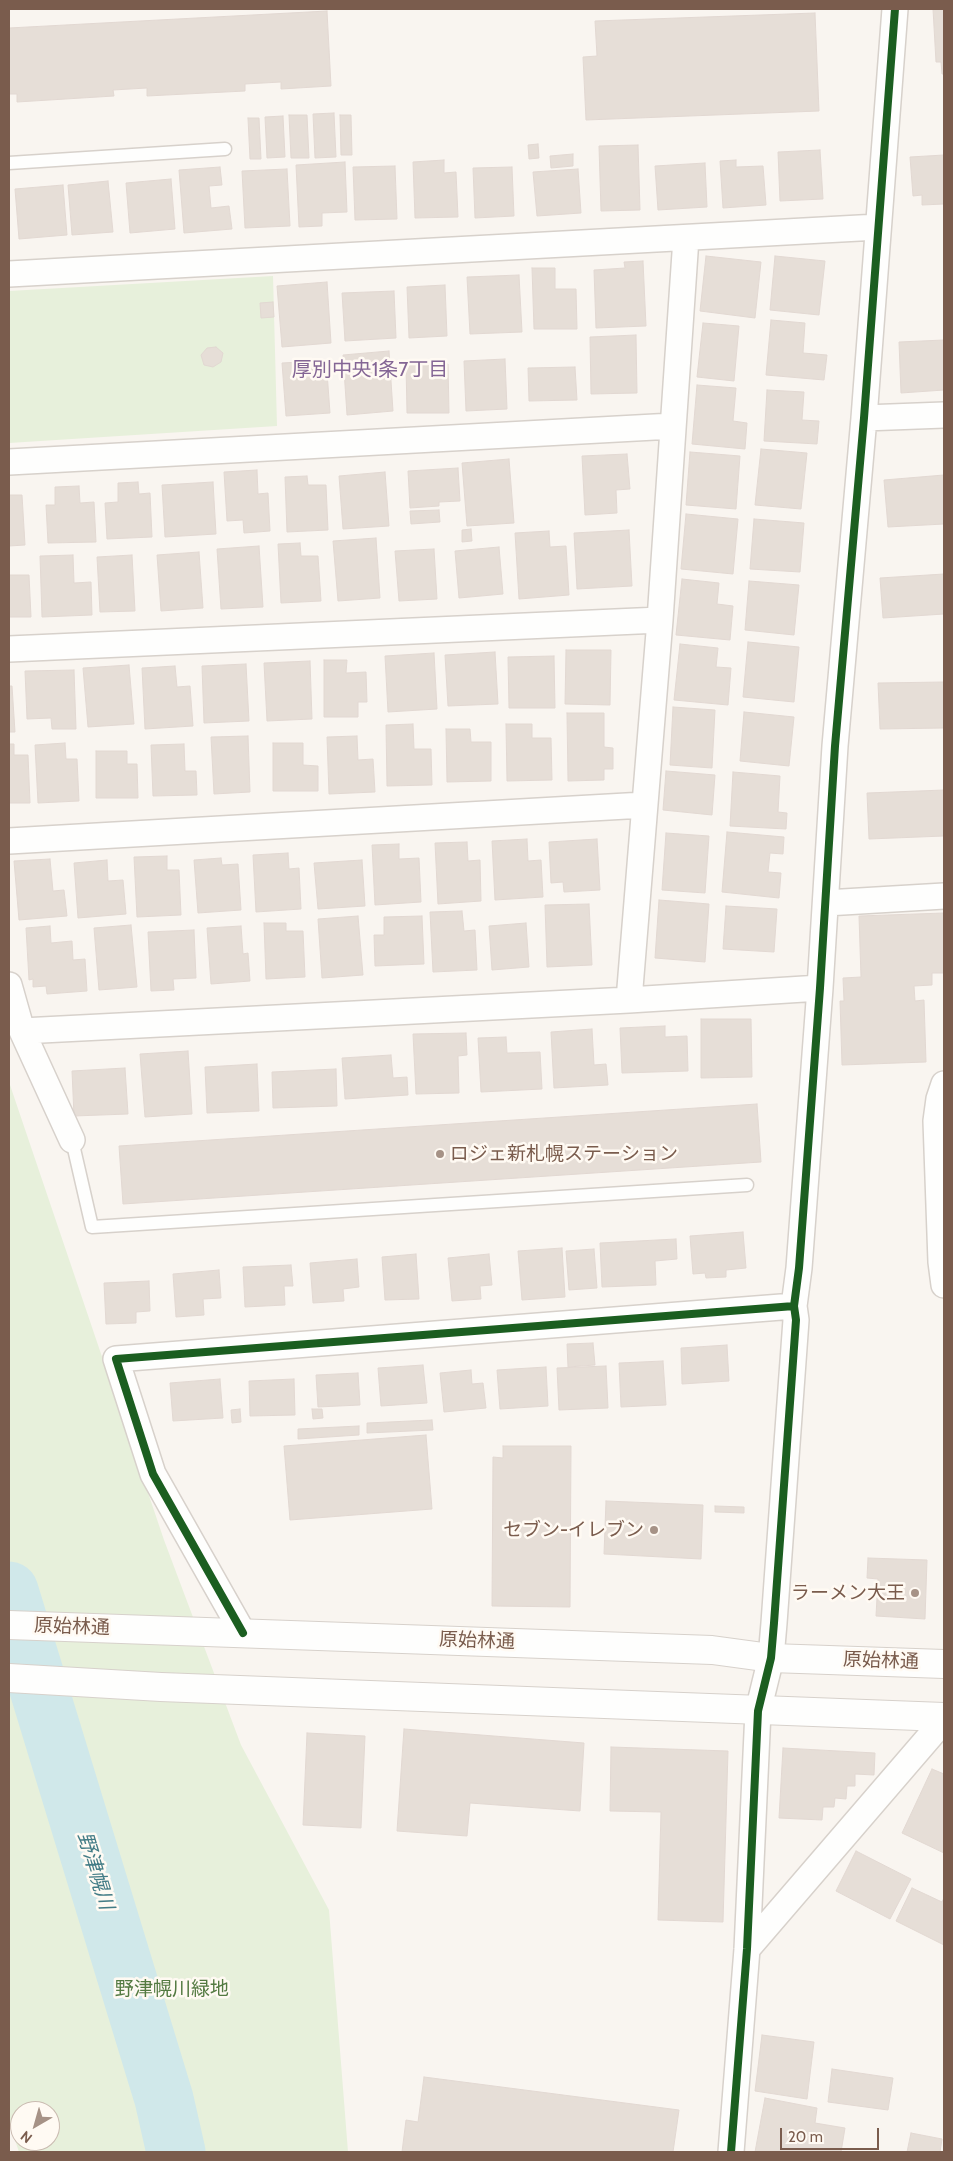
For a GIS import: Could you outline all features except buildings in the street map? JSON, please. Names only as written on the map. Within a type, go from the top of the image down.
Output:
[{"type":"street","points":[[731,2152],[747,1949],[758,1711],[771,1658],[796,1320],[794,1306],[799,1268],[826,903],[835,746],[864,418],[894,9]]},
{"type":"street","points":[[9,274],[878,228]]},
{"type":"street","points":[[629,1000],[660,620],[686,238]]},
{"type":"street","points":[[864,418],[944,415]]},
{"type":"street","points":[[9,462],[673,426]]},
{"type":"street","points":[[9,649],[660,620]]},
{"type":"street","points":[[9,840],[644,805]]},
{"type":"street","points":[[826,903],[944,896]]},
{"type":"street","points":[[9,985],[22,1031],[72,1140]]},
{"type":"street","points":[[22,1031],[629,1000],[820,988]]},
{"type":"street","points":[[944,1084],[939,1099],[936,1121],[941,1262],[944,1284]]},
{"type":"street","points":[[243,1633],[153,1474],[116,1359],[794,1306]]},
{"type":"street","name":"原始林通","points":[[9,1625],[712,1650],[771,1658],[944,1664]]},
{"type":"street","points":[[9,1678],[161,1687],[758,1711],[944,1716]]},
{"type":"street","points":[[747,1949],[944,1720]]},
{"type":"lane","points":[[9,163],[224,149]]},
{"type":"lane","points":[[72,1140],[92,1227],[747,1186]]},
{"type":"green space","points":[[273,276],[277,426],[9,443],[9,291]]},
{"type":"green space","name":"野津幌川緑地","points":[[9,1082],[164,1540],[241,1745],[329,1910],[348,2152],[19,2152],[60,2151],[60,2101],[10,2101],[10,2125]]},
{"type":"waterway","name":"野津幌川","points":[[9,1591],[164,2099],[176,2152]]},
{"type":"cycle path","points":[[731,2152],[747,1949],[758,1711],[771,1658],[774,1623],[796,1320],[794,1306],[799,1268],[820,988],[835,746],[864,418],[895,9]]},
{"type":"cycle path","points":[[243,1633],[153,1474],[116,1359],[794,1306]]},
{"type":"place","name":"ロジェ新札幌ステーション","points":[[440,1154]]},
{"type":"place","name":"セブン-イレブン","points":[[654,1530]]},
{"type":"place","name":"ラーメン大王","points":[[915,1593]]},
{"type":"district","name":"厚別中央1条7丁目","points":[[370,370]]}]
